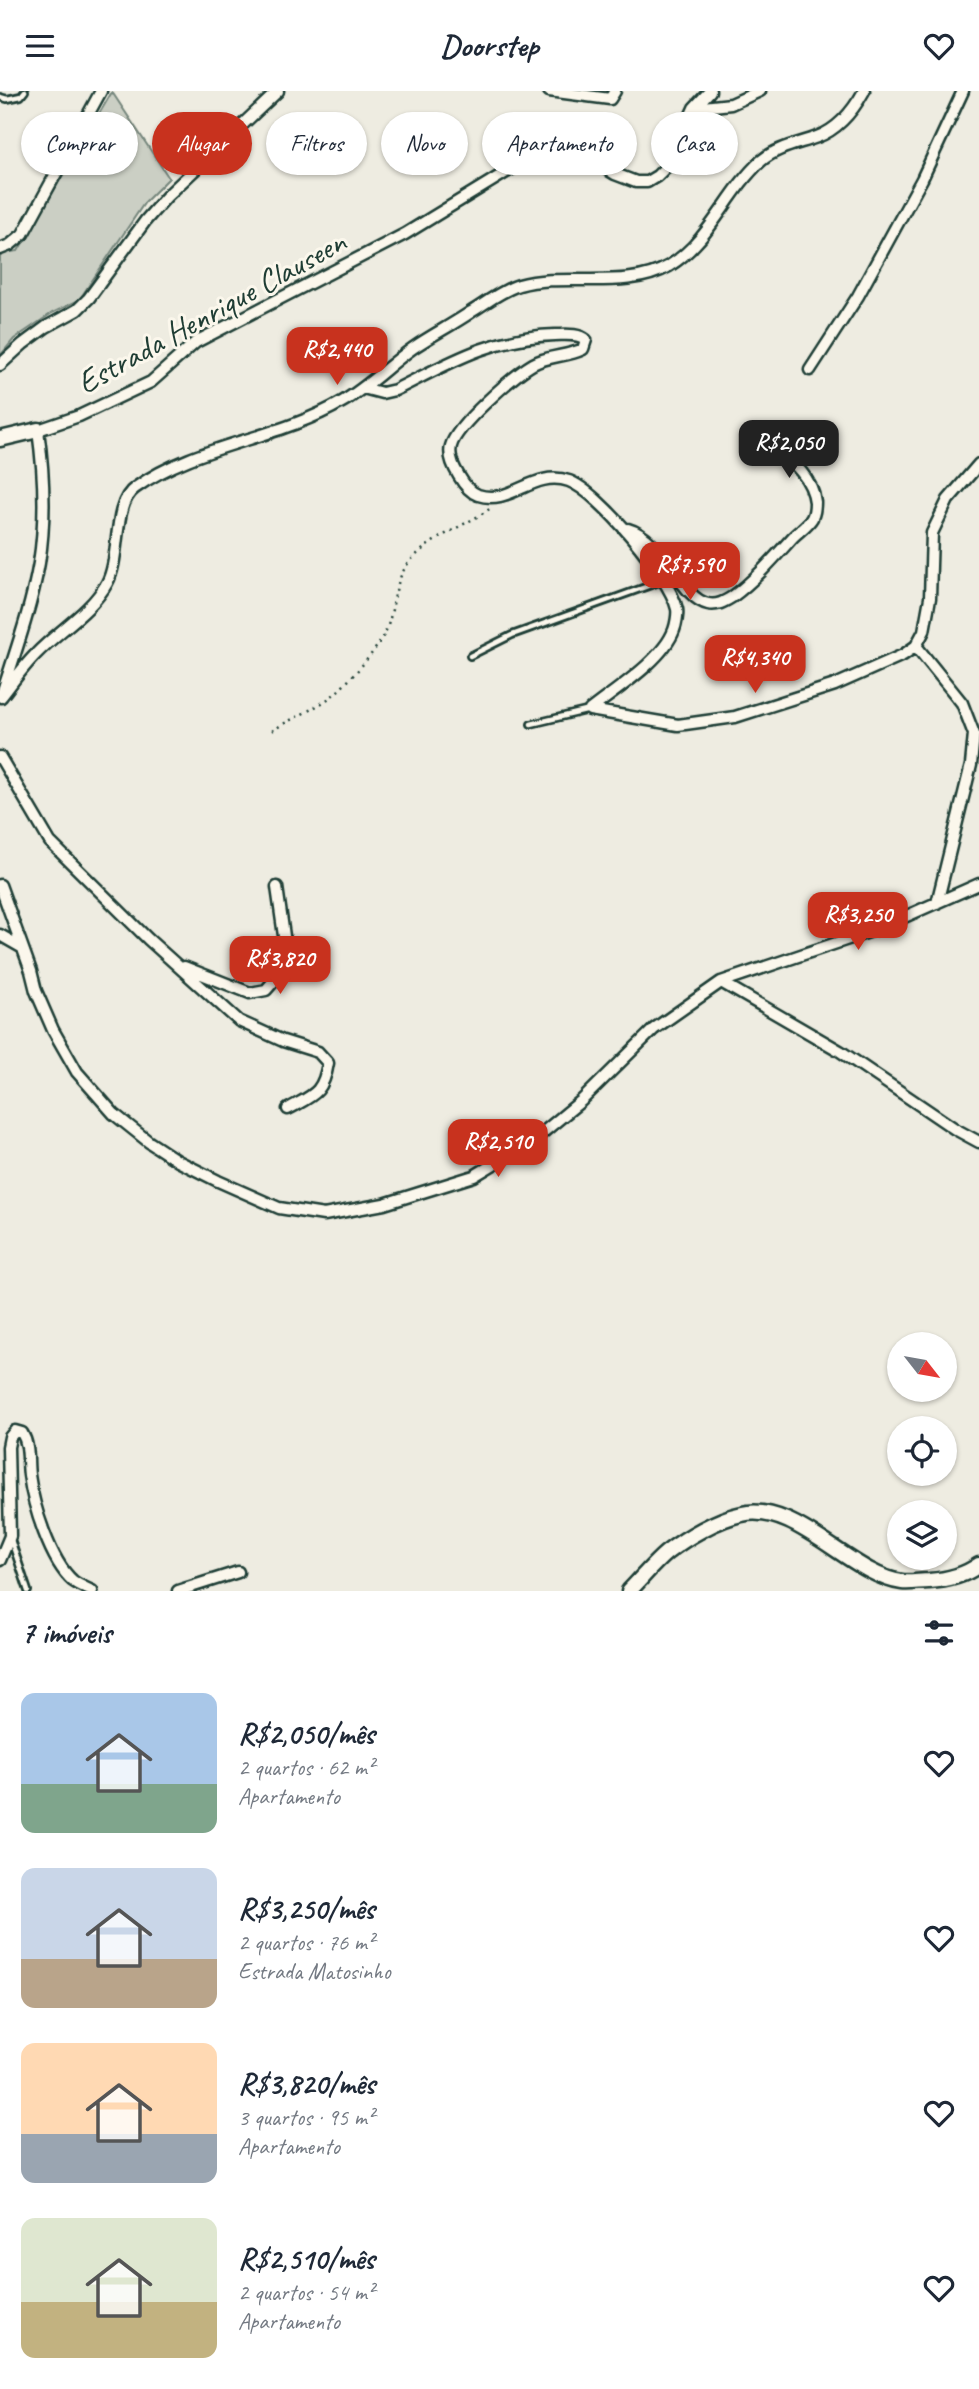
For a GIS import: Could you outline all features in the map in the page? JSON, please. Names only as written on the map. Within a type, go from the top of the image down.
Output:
[{"type":"street","points":[[5,247],[23,234],[101,91]]},
{"type":"street","points":[[0,365],[31,338],[83,304],[167,196],[278,91]]},
{"type":"street","points":[[549,91],[610,99],[615,91]]},
{"type":"street","name":"Estrada Henrique Clauseen","points":[[38,430],[79,416],[151,382],[196,342],[405,234],[518,165],[544,159],[576,158],[597,163],[636,182],[647,182],[668,165],[694,108],[710,91]]},
{"type":"street","points":[[694,108],[731,104],[760,91]]},
{"type":"street","points":[[0,698],[35,654],[97,598],[109,580],[116,554],[122,509],[131,490],[194,458],[309,419],[363,389],[413,349],[498,295],[519,285],[555,280],[645,275],[668,266],[694,246],[762,160],[791,144],[819,137],[836,126],[853,110],[864,91]]},
{"type":"street","points":[[810,370],[858,296],[922,179],[963,91]]},
{"type":"street","points":[[363,389],[382,393],[395,390],[497,342],[533,336],[584,337],[587,344],[575,354],[540,361],[506,385],[465,424],[451,445],[453,466],[461,480],[478,495],[499,497],[540,479],[558,478],[583,489],[627,529],[663,581],[677,609],[675,628],[666,646],[590,710]]},
{"type":"street","points":[[0,439],[38,430],[43,487],[39,562],[24,623],[0,698]]},
{"type":"street","points":[[627,529],[639,532],[655,546],[685,586],[703,603],[716,605],[731,598],[812,518],[816,504],[810,485],[798,467],[771,444]]},
{"type":"street","points":[[590,710],[678,725],[735,717],[835,685],[903,655],[916,646],[924,631],[930,598],[932,533],[947,500],[979,464]]},
{"type":"street","points":[[916,646],[962,703],[974,734],[971,765],[937,903]]},
{"type":"street","points":[[0,757],[50,842],[177,964],[239,1021],[283,1041],[318,1052],[328,1063],[325,1082],[316,1093],[288,1109]]},
{"type":"street","points":[[0,885],[32,971],[36,991],[53,1030],[78,1072],[114,1114],[159,1148],[218,1181],[279,1208],[324,1215],[384,1204],[474,1176],[535,1139],[582,1101],[654,1029],[722,982],[875,930],[979,884]]},
{"type":"street","points":[[177,964],[250,993],[266,990],[279,975],[286,950],[277,887]]},
{"type":"street","points":[[0,935],[22,947]]},
{"type":"street","points":[[722,982],[840,1051],[955,1129],[979,1142]]},
{"type":"street","points":[[0,1560],[10,1536],[8,1447],[10,1437],[15,1431],[22,1433],[28,1442],[29,1475],[37,1513],[53,1552],[72,1581],[92,1591]]},
{"type":"street","points":[[629,1591],[666,1553],[705,1529],[744,1513],[773,1515],[813,1535],[878,1574],[901,1582],[940,1581],[969,1572],[979,1565]]},
{"type":"street","points":[[178,1591],[238,1572]]},
{"type":"lane","points":[[0,97],[7,99],[21,96],[25,91]]},
{"type":"lane","points":[[470,656],[512,635],[663,581]]},
{"type":"lane","points":[[531,725],[590,710]]},
{"type":"lane","points":[[10,1536],[28,1591]]},
{"type":"path","points":[[272,731],[331,697],[382,638],[391,618],[397,587],[408,565],[418,554],[489,510],[499,497]]},
{"type":"shaded area","points":[[112,92],[125,112],[100,112]]},
{"type":"shaded area","points":[[138,131],[152,152],[152,175],[167,175],[169,178],[145,202],[79,300],[52,313],[14,339],[0,356],[0,253],[18,251],[63,175],[138,175]]}]
